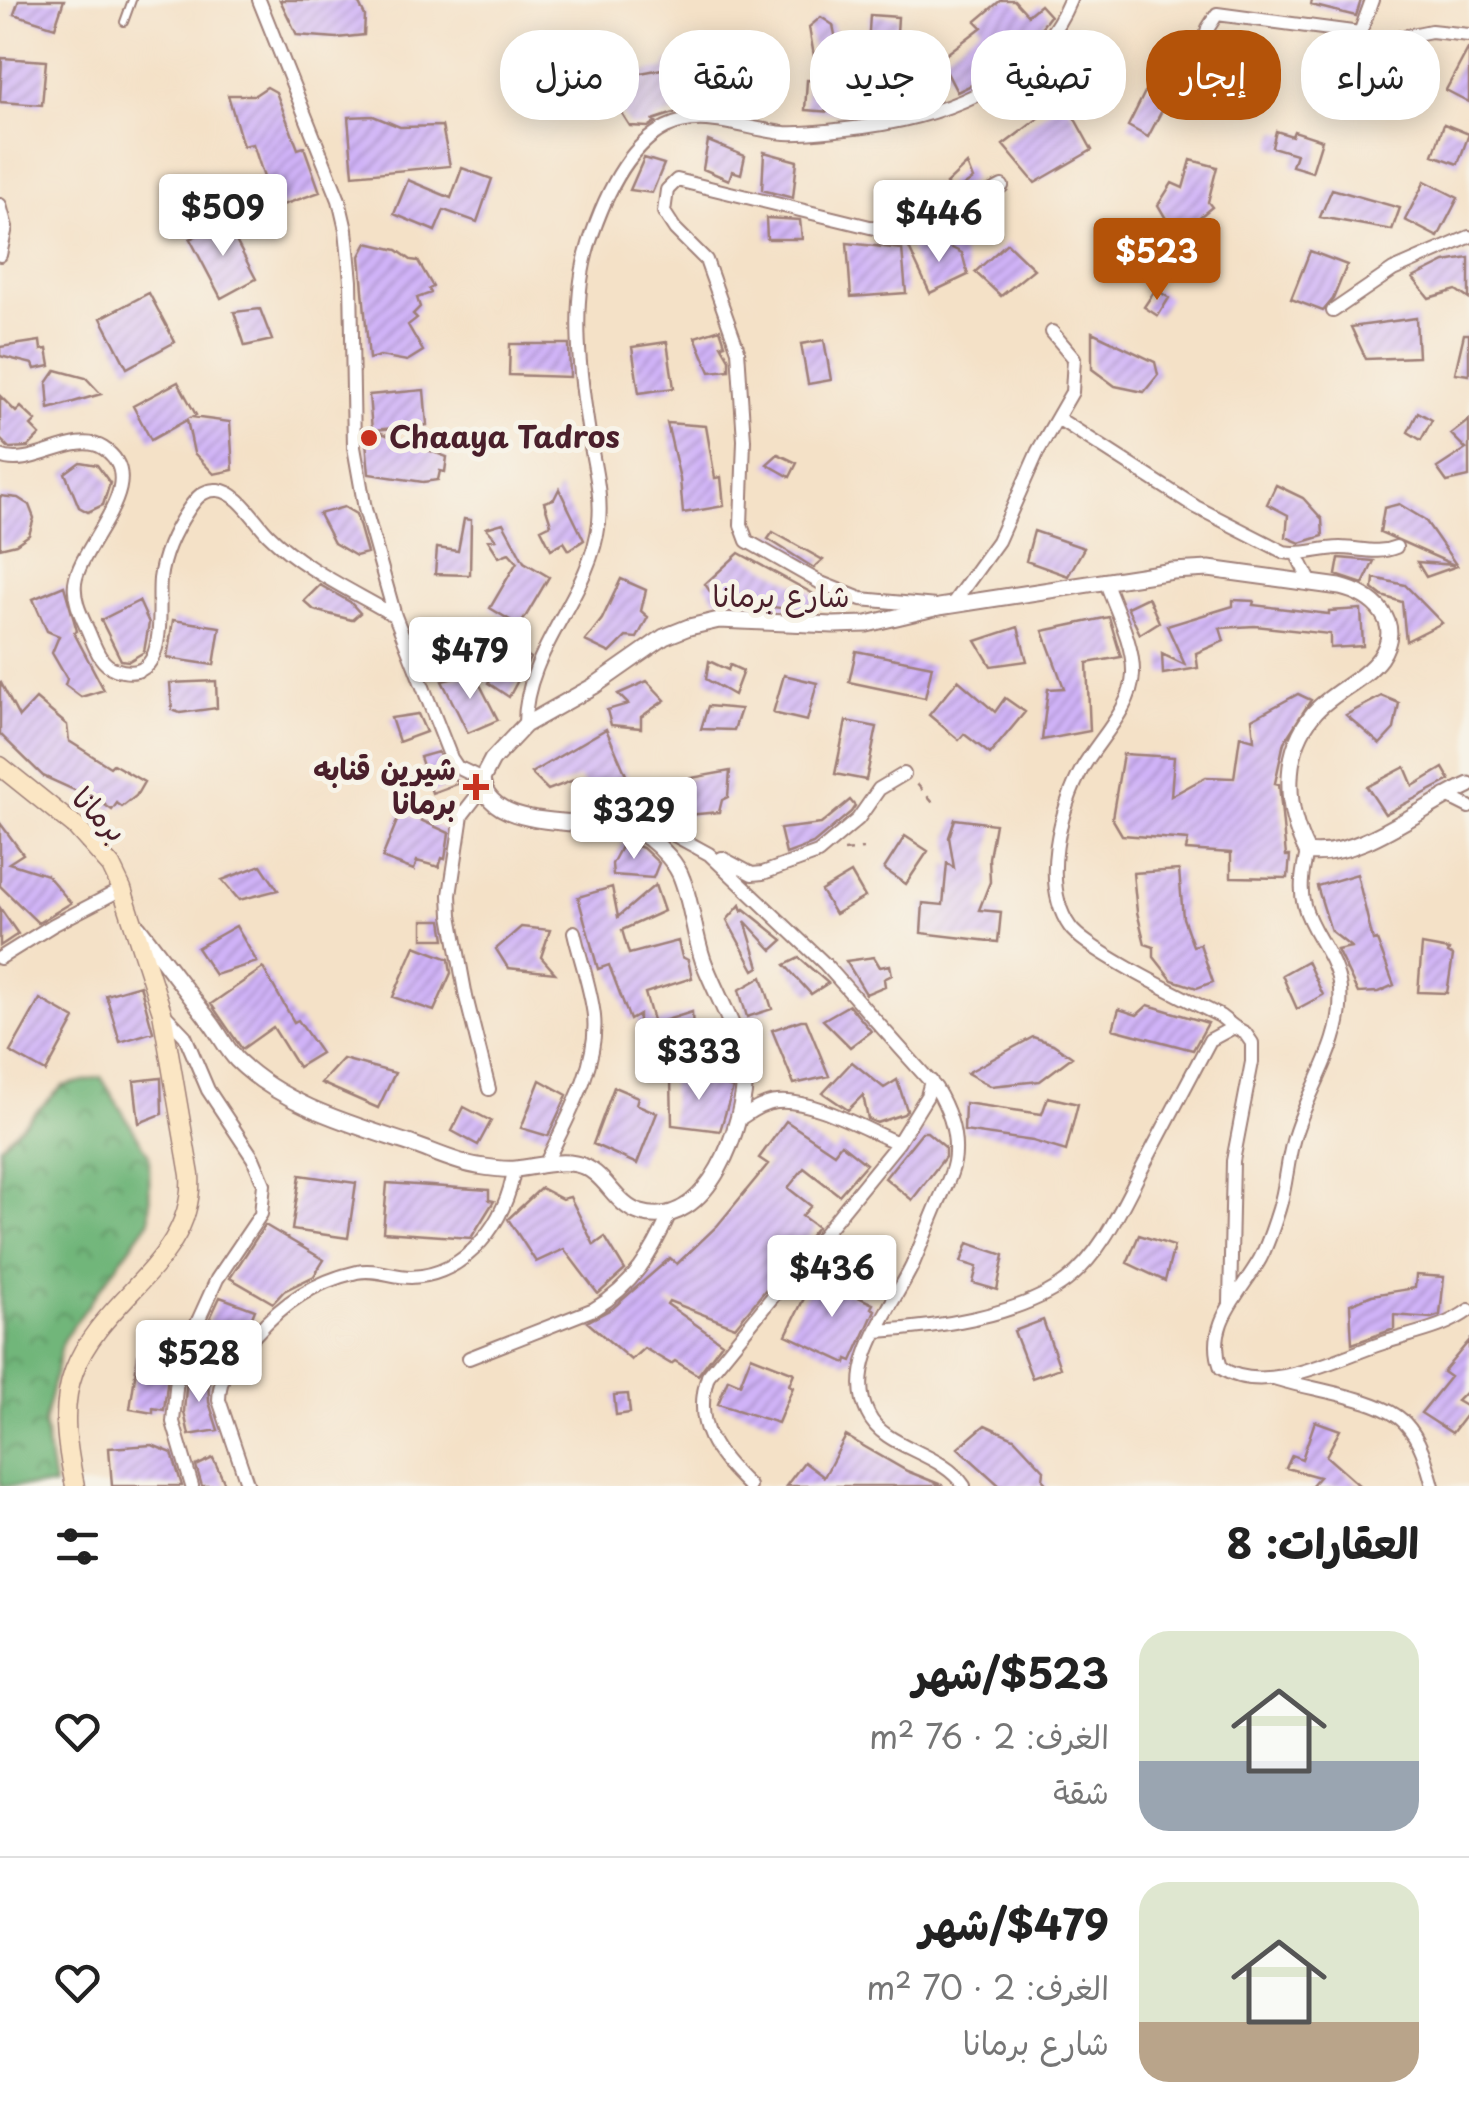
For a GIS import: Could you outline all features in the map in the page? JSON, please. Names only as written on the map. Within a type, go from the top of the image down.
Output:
[{"type":"main road","name":"برمانا","points":[[0,766],[76,827],[111,866],[134,922],[162,1012],[185,1134],[191,1196],[177,1235],[159,1262],[87,1342],[72,1374],[64,1418],[75,1486]]},
{"type":"street","points":[[259,0],[324,160],[346,230],[351,281],[354,446],[365,508],[396,616],[451,758],[482,783],[496,804],[513,812],[565,823],[665,830],[709,854],[825,964],[931,1082],[954,1126],[955,1160],[910,1270],[877,1331],[862,1383],[866,1412],[882,1431],[948,1468],[964,1486]]},
{"type":"street","points":[[524,725],[529,684],[584,575],[598,528],[599,490],[580,364],[582,277],[589,244],[625,166],[650,137],[669,125],[693,120],[803,133],[876,126],[954,106],[1019,68],[1053,30],[1070,0]]},
{"type":"street","points":[[1361,30],[1372,0]]},
{"type":"street","points":[[1207,30],[1217,14],[1331,30]]},
{"type":"street","points":[[1440,32],[1469,35]]},
{"type":"street","points":[[1002,186],[927,224],[874,228],[678,180],[666,190],[664,212],[706,260],[738,350],[744,440],[741,525],[747,541],[821,583],[861,600],[945,606],[998,541],[1038,451],[1072,392],[1074,358],[1052,332]]},
{"type":"street","points":[[0,206],[6,227],[0,254]]},
{"type":"street","points":[[1333,311],[1393,270],[1469,237]]},
{"type":"street","points":[[1058,420],[1196,507],[1284,552],[1338,548],[1379,552],[1396,547]]},
{"type":"street","points":[[0,456],[16,460],[90,443],[105,449],[116,463],[120,480],[118,500],[81,563],[75,594],[99,656],[120,671],[144,666],[154,656],[161,631],[160,580],[166,553],[191,505],[201,494],[214,490],[228,492],[269,536],[299,560],[396,616]]},
{"type":"street","points":[[1297,554],[1312,583]]},
{"type":"street","name":"شارع برمانا","points":[[482,783],[492,760],[524,725],[594,686],[664,637],[704,622],[866,624],[945,606],[1105,580],[1210,569],[1358,592],[1379,605],[1390,627],[1379,659],[1315,712],[1298,740],[1289,796],[1294,828],[1306,852]]},
{"type":"street","points":[[1105,580],[1133,674],[1128,697],[1081,770],[1065,806],[1058,835],[1056,879],[1061,910],[1071,929],[1090,946],[1220,1016],[1246,1033],[1252,1043],[1252,1062],[1233,1160],[1230,1304]]},
{"type":"street","points":[[665,830],[682,828],[738,869],[763,874],[826,849],[858,819],[879,788],[904,774]]},
{"type":"street","points":[[482,783],[462,814],[450,895],[466,998],[490,1090]]},
{"type":"street","points":[[1466,1317],[1340,1361],[1272,1377],[1240,1377],[1222,1368],[1216,1340],[1219,1323],[1261,1257],[1280,1207],[1293,1139],[1324,1069],[1337,1020],[1340,989],[1329,952],[1304,908],[1301,891],[1306,852],[1320,854],[1377,836],[1469,784]]},
{"type":"street","points":[[1445,796],[1469,807]]},
{"type":"street","points":[[134,922],[237,1060],[276,1089],[333,1117],[474,1166],[514,1169],[546,1163],[576,1164],[591,1170],[627,1206],[641,1213],[670,1213],[696,1198],[733,1142],[745,1072],[742,1052],[702,957],[682,877],[649,838],[625,827]]},
{"type":"street","points":[[0,958],[52,924],[122,889]]},
{"type":"street","points":[[546,1163],[570,1110],[592,1044],[594,1017],[574,932]]},
{"type":"street","points":[[162,1012],[185,1036],[208,1090],[253,1158],[264,1184],[261,1214],[217,1279],[178,1365],[173,1422],[192,1486]]},
{"type":"street","points":[[877,1331],[916,1329],[986,1314],[1043,1295],[1079,1270],[1110,1228],[1210,1040],[1234,1027]]},
{"type":"street","points":[[749,1486],[726,1463],[701,1414],[708,1376],[898,1142],[927,1096],[931,1082]]},
{"type":"street","points":[[740,1118],[768,1104],[798,1103],[898,1142]]},
{"type":"street","points":[[248,1486],[219,1400],[219,1385],[233,1359],[272,1316],[307,1289],[361,1271],[400,1276],[429,1274],[463,1257],[484,1240],[499,1218],[514,1169]]},
{"type":"street","points":[[469,1358],[594,1309],[612,1298],[627,1286],[653,1252],[670,1213]]},
{"type":"street","points":[[1272,1377],[1370,1404],[1398,1416],[1417,1440],[1433,1486]]},
{"type":"lane","points":[[124,22],[132,0]]},
{"type":"path","points":[[904,774],[933,803]]},
{"type":"green space","points":[[101,1077],[149,1155],[150,1220],[63,1340],[44,1423],[54,1486],[0,1486],[0,1146],[63,1086]]},
{"type":"building","points":[[19,0],[64,0],[55,27],[14,14]]},
{"type":"building","points":[[280,0],[357,0],[365,16],[364,35],[297,35]]},
{"type":"building","points":[[1001,0],[1014,0],[1028,15],[1040,5],[1050,16],[1039,30],[978,30],[982,27],[976,21]]},
{"type":"building","points":[[1312,0],[1361,0],[1356,16],[1311,5]]},
{"type":"building","points":[[870,15],[898,17],[897,30],[869,30]]},
{"type":"building","points":[[821,17],[834,30],[810,33],[809,27]]},
{"type":"building","points":[[971,35],[971,85],[957,92],[951,80],[951,51]]},
{"type":"building","points":[[1469,47],[1469,102],[1446,90]]},
{"type":"building","points":[[2,58],[46,61],[42,105],[0,102]]},
{"type":"building","points":[[659,70],[659,118],[648,127],[630,126],[626,120],[639,120],[639,73]]},
{"type":"building","points":[[807,80],[810,80],[810,110],[805,110]]},
{"type":"building","points":[[267,87],[276,92],[298,149],[304,147],[320,192],[274,208],[253,144],[243,146],[228,95],[255,95]]},
{"type":"building","points":[[1146,90],[1146,120],[1157,120],[1148,137],[1128,126]]},
{"type":"building","points":[[373,116],[400,127],[442,126],[450,166],[353,175],[348,117]]},
{"type":"building","points":[[1036,120],[1076,120],[1092,150],[1035,183],[1003,145]]},
{"type":"building","points":[[1444,124],[1469,134],[1458,164],[1433,155]]},
{"type":"building","points":[[1276,131],[1292,136],[1294,131],[1322,140],[1312,172],[1292,166],[1296,154],[1272,147]]},
{"type":"building","points":[[708,141],[745,156],[741,174],[732,171],[729,180],[703,169]]},
{"type":"building","points":[[764,152],[797,161],[793,198],[762,190]]},
{"type":"building","points":[[644,158],[664,164],[652,193],[630,190]]},
{"type":"building","points":[[1191,160],[1217,167],[1208,202],[1212,207],[1176,236],[1158,205],[1172,183],[1183,188]]},
{"type":"building","points":[[967,164],[973,179],[954,193],[946,184]]},
{"type":"building","points":[[462,168],[492,179],[477,222],[444,210],[435,231],[394,214],[408,180],[451,198]]},
{"type":"building","points":[[1425,181],[1458,198],[1438,237],[1405,220]]},
{"type":"building","points":[[1332,189],[1400,208],[1392,230],[1320,217]]},
{"type":"building","points":[[766,218],[800,220],[802,239],[767,239]]},
{"type":"building","points":[[225,220],[256,279],[221,298],[190,239]]},
{"type":"building","points":[[1184,236],[1200,244],[1169,269],[1127,242]]},
{"type":"building","points":[[934,239],[962,253],[968,275],[930,293],[909,248],[927,248]]},
{"type":"building","points":[[367,243],[397,250],[418,261],[433,287],[429,289],[431,293],[417,298],[420,307],[413,314],[417,318],[408,325],[423,351],[407,361],[380,356],[369,359],[360,256]]},
{"type":"building","points":[[847,243],[902,249],[906,293],[851,297]]},
{"type":"building","points":[[1007,243],[1034,269],[1001,296],[975,272]]},
{"type":"building","points":[[1310,251],[1347,265],[1333,299],[1323,311],[1291,299]]},
{"type":"building","points":[[1469,258],[1469,299],[1456,290],[1429,298],[1413,278],[1445,262]]},
{"type":"building","points":[[1156,289],[1169,298],[1158,316],[1144,307]]},
{"type":"building","points":[[149,293],[175,342],[127,368],[101,318]]},
{"type":"building","points":[[260,309],[272,340],[245,346],[234,312]]},
{"type":"building","points":[[1416,318],[1418,357],[1366,359],[1351,327]]},
{"type":"building","points":[[720,329],[729,370],[710,372],[695,337]]},
{"type":"building","points":[[1092,332],[1155,362],[1158,375],[1144,392],[1115,386],[1092,369]]},
{"type":"building","points":[[1464,334],[1469,334],[1469,375],[1455,373]]},
{"type":"building","points":[[824,340],[831,380],[808,384],[801,344]]},
{"type":"building","points":[[40,341],[41,350],[47,349],[50,366],[35,369],[33,364],[0,356],[0,347]]},
{"type":"building","points":[[667,342],[674,388],[639,393],[632,347]]},
{"type":"building","points":[[510,344],[569,344],[570,377],[509,375]]},
{"type":"building","points":[[56,370],[86,378],[101,394],[49,409],[47,383]]},
{"type":"building","points":[[178,382],[196,415],[192,417],[230,422],[233,470],[214,474],[194,453],[187,420],[151,440],[133,406]]},
{"type":"building","points":[[424,390],[427,425],[373,430],[447,457],[445,472],[440,471],[438,480],[423,482],[369,474],[366,441],[373,442],[369,395]]},
{"type":"building","points":[[0,396],[16,412],[21,407],[36,421],[31,426],[40,435],[28,447],[9,448],[0,439]]},
{"type":"building","points":[[1418,412],[1432,420],[1421,440],[1408,432]]},
{"type":"building","points":[[1469,420],[1469,477],[1447,482],[1437,468],[1466,449],[1451,434]]},
{"type":"building","points":[[667,423],[706,426],[715,478],[721,477],[724,506],[683,513]]},
{"type":"building","points":[[778,454],[797,463],[790,477],[767,464]]},
{"type":"building","points":[[80,462],[97,465],[110,483],[103,505],[88,512],[79,507],[65,473]]},
{"type":"building","points":[[1276,485],[1303,498],[1322,519],[1323,536],[1300,543],[1286,537],[1288,515],[1267,504]]},
{"type":"building","points":[[559,489],[584,540],[569,550],[564,542],[551,549],[541,529],[551,524],[544,502],[554,499]]},
{"type":"building","points":[[0,496],[18,498],[29,505],[34,518],[29,535],[0,548]]},
{"type":"building","points":[[1399,504],[1425,520],[1457,566],[1426,577],[1417,562],[1454,565],[1380,532],[1384,508]]},
{"type":"building","points":[[344,507],[356,514],[367,553],[356,556],[334,543],[319,514]]},
{"type":"building","points":[[464,519],[471,520],[470,575],[435,574],[437,548],[458,551]]},
{"type":"building","points":[[503,523],[524,562],[549,577],[520,626],[490,608],[517,562],[509,553],[499,557],[488,540],[496,539],[486,528]]},
{"type":"building","points":[[1034,531],[1084,548],[1068,576],[1026,561]]},
{"type":"building","points":[[773,532],[823,560],[814,568],[768,539]]},
{"type":"building","points":[[739,553],[821,598],[802,611],[715,599],[705,584]]},
{"type":"building","points":[[1339,558],[1374,561],[1363,584],[1336,575]]},
{"type":"building","points":[[1374,578],[1405,585],[1442,623],[1406,641],[1402,602],[1373,589]]},
{"type":"building","points":[[621,579],[646,590],[641,611],[648,617],[637,638],[626,637],[610,653],[585,641],[602,619]]},
{"type":"building","points":[[320,585],[350,602],[360,613],[352,620],[314,610],[304,601]]},
{"type":"building","points":[[64,586],[77,631],[74,633],[104,690],[81,697],[65,685],[67,679],[52,653],[59,636],[47,631],[33,599]]},
{"type":"building","points":[[1148,597],[1159,622],[1140,634],[1127,607]]},
{"type":"building","points":[[1233,600],[1329,614],[1361,609],[1363,646],[1330,648],[1330,634],[1255,626],[1220,628],[1224,641],[1196,653],[1198,668],[1163,674],[1162,654],[1185,665],[1167,626],[1233,606]]},
{"type":"building","points":[[139,601],[149,623],[144,652],[129,661],[121,660],[101,620]]},
{"type":"building","points":[[1109,617],[1121,657],[1087,663],[1090,731],[1042,740],[1048,689],[1064,688],[1043,631]]},
{"type":"building","points":[[173,620],[220,627],[214,665],[167,658]]},
{"type":"building","points":[[1018,627],[1027,661],[991,666],[976,641]]},
{"type":"building","points":[[511,646],[530,658],[509,697],[488,683]]},
{"type":"building","points":[[856,651],[932,666],[925,698],[849,682]]},
{"type":"building","points":[[709,661],[728,670],[730,665],[743,671],[734,695],[706,679]]},
{"type":"building","points":[[474,673],[498,720],[468,733],[442,681]]},
{"type":"building","points":[[784,675],[817,683],[807,721],[773,713]]},
{"type":"building","points":[[958,680],[995,712],[1005,698],[1025,712],[990,754],[964,734],[959,740],[929,715]]},
{"type":"building","points":[[0,681],[19,717],[36,699],[67,725],[69,741],[110,767],[113,764],[144,782],[136,796],[122,807],[117,803],[112,810],[87,792],[85,795],[43,776],[0,734]]},
{"type":"building","points":[[216,681],[217,708],[180,713],[172,710],[170,683]]},
{"type":"building","points":[[647,681],[665,700],[641,717],[641,728],[611,725],[607,710],[628,704],[618,694]]},
{"type":"building","points":[[1298,694],[1311,700],[1284,742],[1275,783],[1279,784],[1286,856],[1290,856],[1288,878],[1231,877],[1231,853],[1186,850],[1188,840],[1122,835],[1112,818],[1123,754],[1174,757],[1171,796],[1206,777],[1234,778],[1240,736],[1254,740],[1252,719]]},
{"type":"building","points":[[1382,696],[1399,703],[1394,729],[1380,744],[1346,715]]},
{"type":"building","points":[[708,706],[741,709],[734,730],[701,729]]},
{"type":"building","points":[[418,714],[426,732],[399,742],[391,718]]},
{"type":"building","points":[[846,721],[877,727],[866,780],[835,774]]},
{"type":"building","points":[[606,729],[630,784],[598,802],[579,778],[548,790],[531,773]]},
{"type":"building","points":[[438,752],[459,783],[432,793],[420,757]]},
{"type":"building","points":[[1405,767],[1413,786],[1443,768],[1450,780],[1385,814],[1367,787]]},
{"type":"building","points":[[730,771],[728,797],[722,800],[719,812],[676,816],[680,780]]},
{"type":"building","points":[[850,800],[855,806],[851,812],[813,844],[786,854],[780,829],[821,824]]},
{"type":"building","points":[[401,811],[449,833],[445,859],[439,867],[417,861],[414,870],[382,858]]},
{"type":"building","points":[[955,819],[995,824],[989,858],[990,882],[979,910],[1001,912],[998,942],[921,933],[923,903],[943,905],[947,863],[954,868],[949,837]]},
{"type":"building","points":[[0,823],[23,854],[9,863],[47,875],[71,903],[38,923],[0,886]]},
{"type":"building","points":[[905,836],[928,851],[906,884],[884,869]]},
{"type":"building","points":[[624,841],[643,848],[659,863],[653,878],[613,875],[612,864]]},
{"type":"building","points":[[261,865],[278,890],[239,900],[222,880]]},
{"type":"building","points":[[1179,870],[1183,918],[1193,946],[1200,944],[1213,982],[1197,988],[1172,980],[1154,957],[1154,947],[1145,944],[1137,912],[1133,873]]},
{"type":"building","points":[[851,873],[865,897],[835,914],[821,891]]},
{"type":"building","points":[[1357,874],[1373,941],[1377,940],[1394,985],[1378,992],[1358,993],[1337,950],[1351,947],[1331,931],[1317,886]]},
{"type":"building","points":[[655,885],[664,911],[622,930],[629,954],[678,941],[692,978],[645,993],[654,1024],[692,1012],[694,1049],[643,1065],[638,1045],[639,1015],[630,1020],[609,965],[598,969],[578,897],[612,887],[618,917]]},
{"type":"building","points":[[740,905],[742,911],[783,940],[772,950],[745,921],[759,967],[754,970],[727,920]]},
{"type":"building","points":[[0,908],[18,934],[0,946]]},
{"type":"building","points":[[423,920],[442,920],[445,939],[423,939]]},
{"type":"building","points":[[236,926],[257,962],[215,975],[197,948]]},
{"type":"building","points":[[521,927],[550,930],[541,957],[555,973],[508,968],[496,949]]},
{"type":"building","points":[[1422,945],[1449,950],[1453,956],[1447,993],[1418,992]]},
{"type":"building","points":[[415,946],[449,959],[451,973],[434,1011],[393,997]]},
{"type":"building","points":[[874,957],[880,967],[890,965],[892,975],[884,979],[885,986],[866,994],[846,961]]},
{"type":"building","points":[[799,958],[828,983],[811,994],[785,965]]},
{"type":"building","points":[[1307,961],[1323,995],[1297,1009],[1282,975]]},
{"type":"building","points":[[263,968],[294,1022],[298,1020],[321,1053],[298,1067],[273,1027],[242,1049],[211,1004]]},
{"type":"building","points":[[762,977],[772,1009],[747,1017],[739,990]]},
{"type":"building","points":[[140,985],[153,1032],[120,1042],[106,995]]},
{"type":"building","points":[[40,999],[75,1019],[46,1072],[10,1052]]},
{"type":"building","points":[[849,1005],[871,1031],[850,1047],[823,1020]]},
{"type":"building","points":[[1148,1005],[1208,1023],[1193,1050],[1113,1029],[1119,1009],[1137,1015]]},
{"type":"building","points":[[806,1020],[829,1076],[794,1084],[772,1030]]},
{"type":"building","points":[[1033,1037],[1072,1057],[1040,1081],[991,1086],[967,1073]]},
{"type":"building","points":[[343,1059],[395,1073],[378,1108],[321,1083]]},
{"type":"building","points":[[852,1062],[884,1088],[897,1080],[907,1110],[904,1114],[877,1123],[868,1119],[863,1095],[848,1110],[823,1093]]},
{"type":"building","points":[[161,1078],[162,1114],[139,1123],[134,1081]]},
{"type":"building","points":[[671,1078],[701,1078],[733,1088],[720,1131],[672,1125]]},
{"type":"building","points":[[540,1080],[567,1095],[548,1136],[521,1128]]},
{"type":"building","points":[[614,1087],[638,1097],[636,1104],[657,1113],[637,1164],[593,1144]]},
{"type":"building","points":[[1048,1097],[1078,1104],[1066,1151],[1033,1141],[964,1131],[965,1103],[1042,1114]]},
{"type":"building","points":[[464,1107],[491,1121],[478,1145],[452,1131]]},
{"type":"building","points":[[786,1121],[834,1153],[841,1144],[866,1164],[839,1195],[804,1168],[788,1188],[811,1206],[802,1216],[817,1227],[735,1327],[669,1301],[667,1304],[722,1343],[698,1375],[644,1348],[631,1360],[587,1322],[613,1308],[670,1258],[677,1264],[717,1226],[768,1164],[759,1158]]},
{"type":"building","points":[[922,1132],[945,1147],[945,1157],[912,1200],[885,1178]]},
{"type":"building","points":[[300,1175],[356,1183],[348,1238],[292,1230]]},
{"type":"building","points":[[387,1183],[489,1190],[489,1200],[494,1201],[471,1238],[383,1232]]},
{"type":"building","points":[[541,1188],[562,1199],[570,1197],[594,1245],[605,1237],[625,1270],[598,1294],[564,1249],[536,1262],[508,1219]]},
{"type":"building","points":[[265,1225],[324,1260],[314,1276],[284,1291],[273,1303],[230,1278]]},
{"type":"building","points":[[1139,1235],[1174,1246],[1165,1281],[1127,1263]]},
{"type":"building","points":[[968,1243],[1004,1255],[997,1290],[973,1283],[977,1267],[961,1262]]},
{"type":"building","points":[[1416,1275],[1444,1277],[1440,1315],[1394,1315],[1394,1329],[1352,1344],[1350,1304],[1372,1295],[1415,1288]]},
{"type":"building","points":[[815,1276],[873,1304],[871,1308],[875,1310],[852,1361],[847,1359],[846,1363],[786,1335]]},
{"type":"building","points":[[220,1297],[255,1310],[251,1320],[254,1321],[237,1339],[206,1327]]},
{"type":"building","points":[[1043,1320],[1060,1368],[1032,1378],[1014,1331]]},
{"type":"building","points":[[1469,1341],[1469,1389],[1457,1401],[1469,1411],[1452,1433],[1421,1413],[1450,1377],[1443,1372]]},
{"type":"building","points":[[138,1355],[170,1359],[164,1410],[153,1408],[153,1413],[130,1409]]},
{"type":"building","points":[[751,1356],[794,1373],[789,1385],[793,1387],[778,1423],[718,1404],[728,1379],[740,1384]]},
{"type":"building","points":[[208,1372],[209,1402],[218,1430],[189,1435],[184,1412],[187,1376]]},
{"type":"building","points":[[628,1394],[630,1413],[616,1415],[614,1395]]},
{"type":"building","points":[[1315,1421],[1340,1430],[1326,1456],[1360,1486],[1311,1486],[1319,1477],[1286,1468],[1292,1455],[1302,1459]]},
{"type":"building","points":[[985,1425],[1014,1438],[1044,1470],[1043,1480],[1048,1486],[1000,1486],[958,1448]]},
{"type":"building","points":[[846,1436],[907,1471],[944,1486],[786,1486],[804,1462],[824,1477]]},
{"type":"building","points":[[152,1445],[172,1453],[182,1486],[112,1486],[109,1448]]},
{"type":"building","points":[[213,1458],[226,1486],[202,1486],[196,1466]]},
{"type":"place","name":"Chaaya Tadros","points":[[369,438]]},
{"type":"place","name":"شيرين قنابه برمانا","points":[[476,787]]}]
